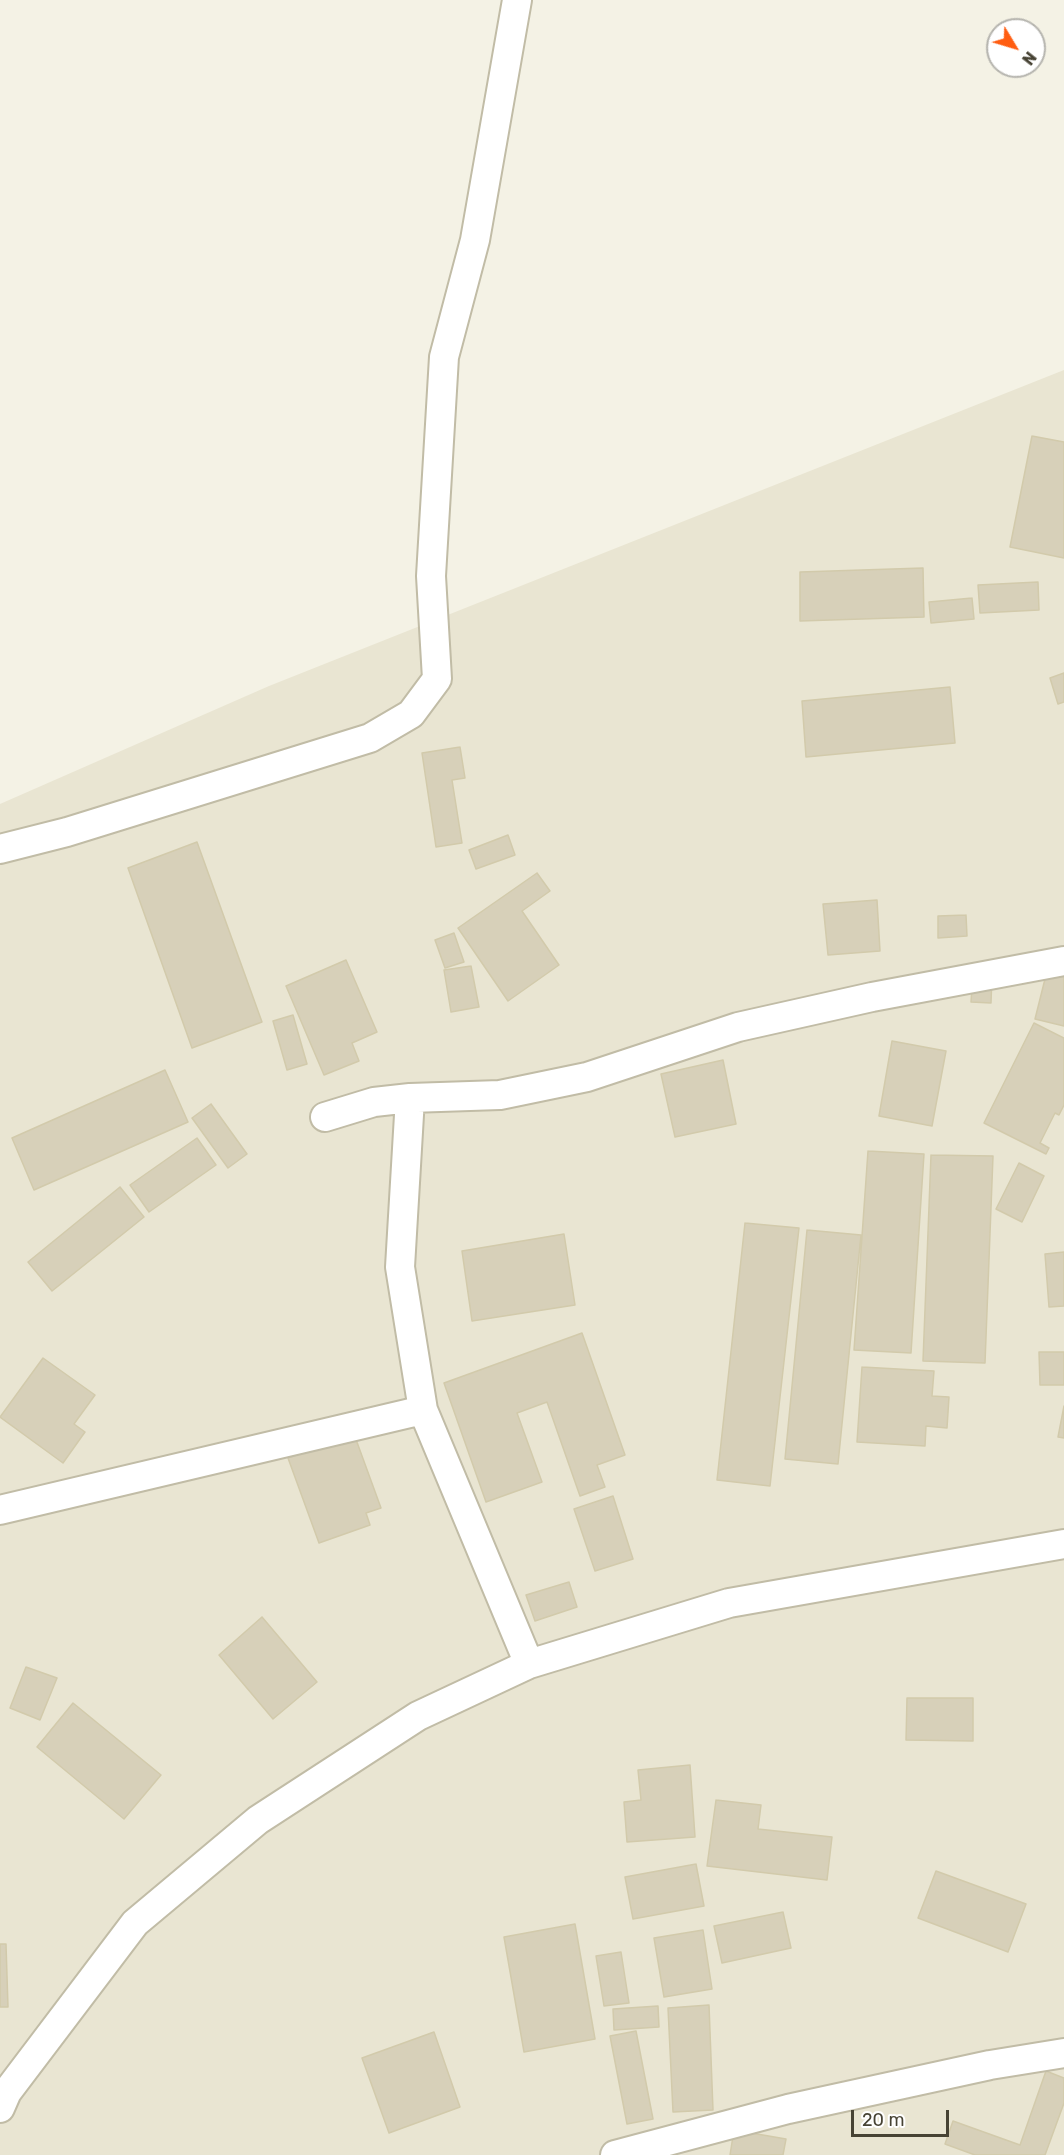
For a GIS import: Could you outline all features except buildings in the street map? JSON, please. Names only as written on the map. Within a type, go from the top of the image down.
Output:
[{"type":"street","points":[[0,849],[68,832],[370,738],[411,714],[436,679],[431,576],[444,357],[475,240],[517,0]]},
{"type":"street","points":[[325,1117],[374,1102],[411,1098],[500,1095],[587,1077],[738,1027],[872,997],[1064,961]]},
{"type":"street","points":[[411,1098],[400,1267],[423,1410],[529,1664]]},
{"type":"street","points":[[0,1510],[423,1410]]},
{"type":"street","points":[[0,2108],[7,2092],[135,1923],[258,1820],[418,1716],[529,1664],[729,1603],[1064,1544]]},
{"type":"street","points":[[615,2155],[788,2109],[990,2065],[1064,2053]]},
{"type":"shaded area","points":[[1064,370],[1064,2155],[0,2155],[0,804],[269,686]]}]
